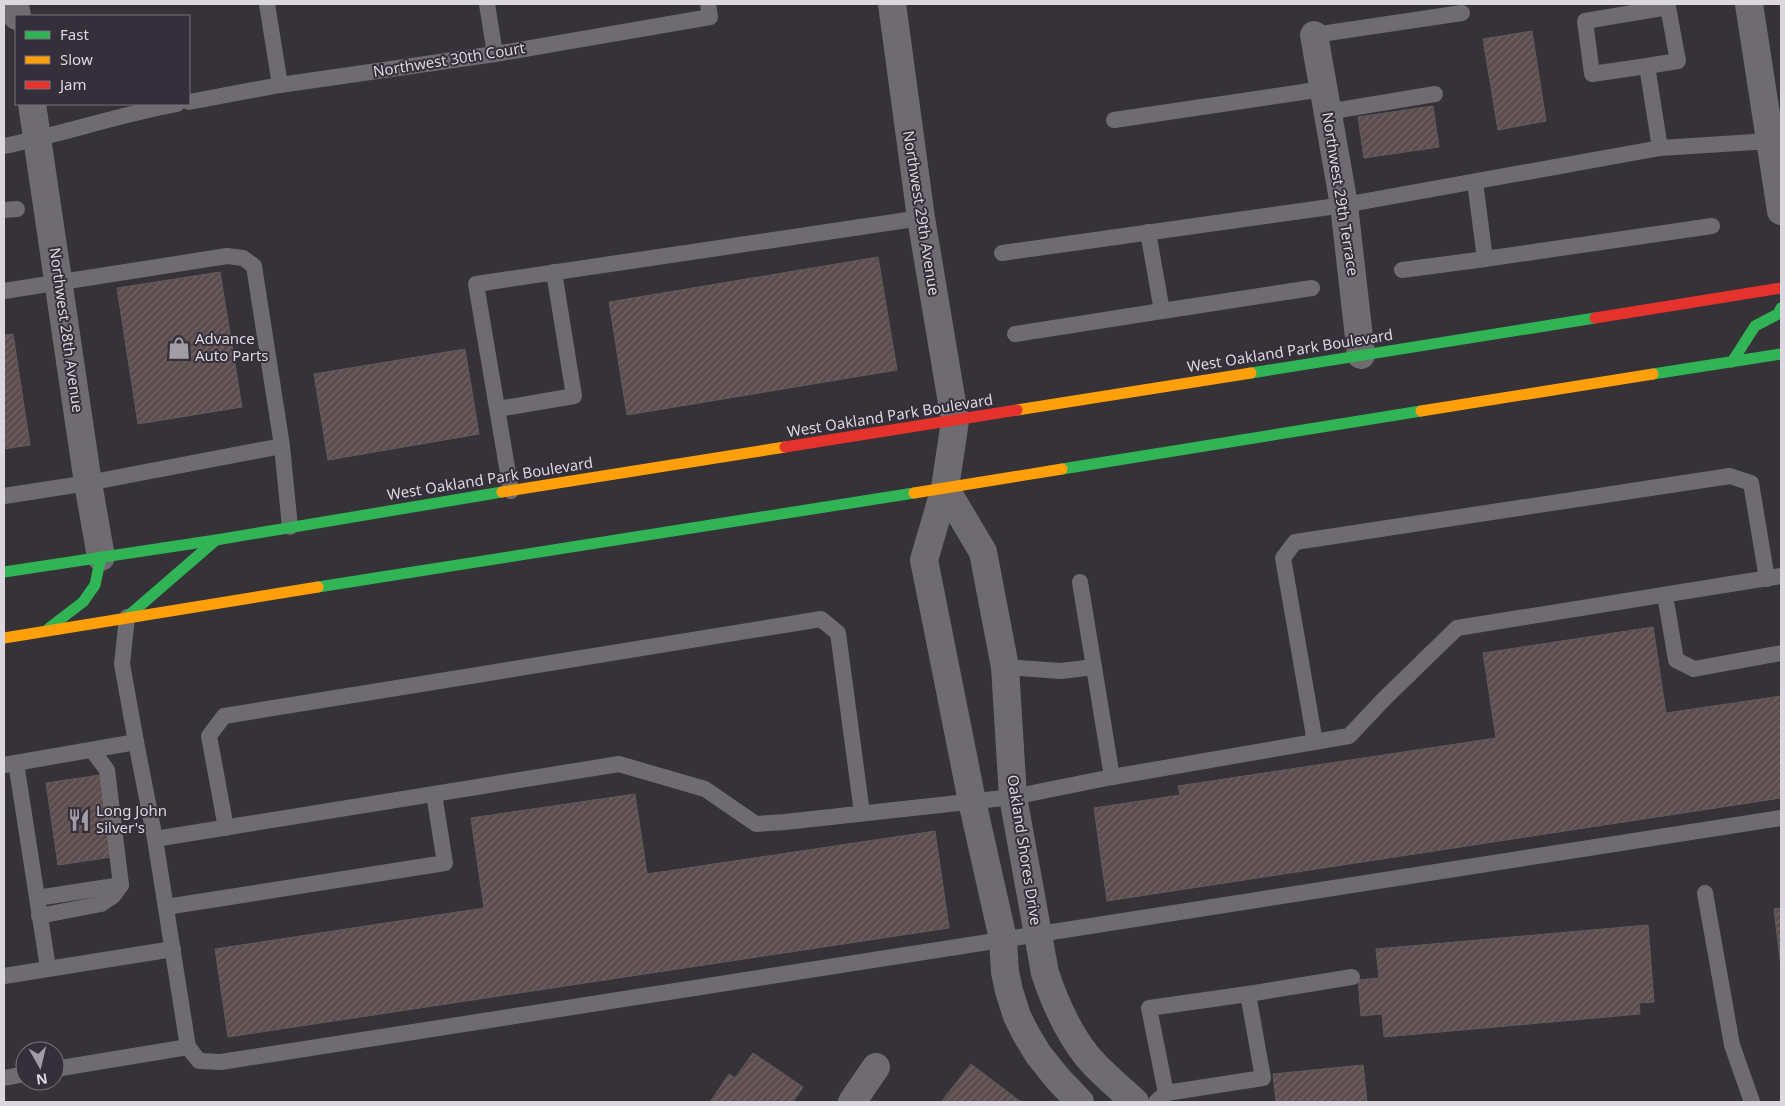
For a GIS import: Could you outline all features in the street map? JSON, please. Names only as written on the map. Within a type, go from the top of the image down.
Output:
[{"type":"main road","name":"West Oakland Park Boulevard","points":[[4,572],[216,540],[1361,354],[1781,288]]},
{"type":"main road","points":[[1732,362],[1755,326],[1778,314],[1781,308]]},
{"type":"main road","points":[[4,638],[945,488],[1258,436],[1781,354]]},
{"type":"main road","points":[[128,617],[172,578],[191,564],[216,540]]},
{"type":"main road","points":[[46,631],[83,602],[95,586],[101,557]]},
{"type":"street","name":"Northwest 29th Avenue","points":[[892,4],[921,218],[955,421]]},
{"type":"street","points":[[1749,4],[1774,152],[1781,212]]},
{"type":"street","name":"Northwest 29th Terrace","points":[[1314,35],[1344,205],[1361,354]]},
{"type":"street","name":"Northwest 28th Avenue","points":[[32,105],[88,483],[101,557]]},
{"type":"street","points":[[955,421],[945,488],[924,560],[972,801],[1003,939],[1005,972],[1017,1016],[1038,1054],[1080,1102]]},
{"type":"street","name":"Oakland Shores Drive","points":[[945,488],[983,552],[1005,666],[1014,796],[1045,972],[1067,1028],[1088,1057],[1135,1102]]},
{"type":"street","points":[[1023,1027],[1059,1010]]},
{"type":"street","points":[[852,1102],[876,1067]]},
{"type":"street","points":[[1084,1102],[1110,1078]]},
{"type":"lane","points":[[267,4],[280,85]]},
{"type":"lane","points":[[487,4],[495,54]]},
{"type":"lane","points":[[1668,7],[1678,61],[1647,66],[1592,74],[1584,21],[1668,7]]},
{"type":"lane","name":"Northwest 30th Court","points":[[190,102],[280,85],[495,54],[709,10]]},
{"type":"lane","points":[[1314,35],[1462,13]]},
{"type":"lane","points":[[1647,66],[1660,148]]},
{"type":"lane","points":[[1114,120],[1325,100],[1435,94]]},
{"type":"lane","points":[[4,146],[38,139],[136,111],[171,105]]},
{"type":"lane","points":[[1002,253],[1344,205],[1660,148],[1774,152]]},
{"type":"lane","points":[[1475,182],[1485,259]]},
{"type":"lane","points":[[511,491],[476,284],[921,218]]},
{"type":"lane","points":[[1402,270],[1712,226]]},
{"type":"lane","points":[[1148,232],[1162,312]]},
{"type":"lane","points":[[4,291],[59,284],[227,256],[242,258],[254,266],[282,446],[290,527]]},
{"type":"lane","points":[[498,409],[574,396],[554,272]]},
{"type":"lane","points":[[1015,334],[1312,288]]},
{"type":"lane","points":[[4,496],[88,483],[282,446]]},
{"type":"lane","points":[[155,840],[619,764],[706,789],[756,824],[785,822],[1014,796],[1349,736],[1384,698],[1456,628],[1774,578],[1751,483],[1730,476],[1295,542],[1283,558],[1315,742]]},
{"type":"lane","points":[[1080,582],[1112,777]]},
{"type":"lane","points":[[1665,595],[1676,660],[1694,669],[1781,653]]},
{"type":"lane","points":[[128,617],[122,664],[155,840],[188,1047],[199,1061],[221,1062],[1781,818]]},
{"type":"lane","points":[[226,828],[209,736],[224,716],[821,619],[838,633],[862,813]]},
{"type":"lane","points":[[1005,666],[1061,671],[1094,666]]},
{"type":"lane","points":[[48,968],[37,898],[10,764],[136,742]]},
{"type":"lane","points":[[39,916],[101,904],[113,896],[121,885],[107,770],[92,750]]},
{"type":"lane","points":[[166,907],[445,863],[434,794]]},
{"type":"lane","points":[[37,898],[121,885]]},
{"type":"lane","points":[[1705,893],[1732,1045],[1752,1102]]},
{"type":"lane","points":[[4,976],[173,949]]},
{"type":"lane","points":[[1248,994],[1263,1078],[1161,1097],[1149,1008],[1352,977]]},
{"type":"lane","points":[[65,1067],[188,1047]]},
{"type":"building","points":[[1532,31],[1546,121],[1498,130],[1483,39]]},
{"type":"building","points":[[1433,106],[1439,147],[1364,158],[1358,117]]},
{"type":"building","points":[[878,257],[897,370],[627,415],[609,302]]},
{"type":"building","name":"Advance Auto Parts","points":[[220,272],[242,407],[138,424],[117,288]]},
{"type":"building","points":[[13,334],[30,445],[4,449],[4,335]]},
{"type":"building","points":[[465,349],[479,434],[328,460],[314,374]]},
{"type":"building","points":[[1653,627],[1666,713],[1781,696],[1781,798],[1107,901],[1094,808],[1180,795],[1178,786],[1496,738],[1483,653]]},
{"type":"building","name":"Long John Silver's","points":[[100,775],[112,857],[58,865],[46,783]]},
{"type":"building","points":[[635,794],[647,874],[935,831],[949,928],[228,1037],[215,949],[484,908],[471,818]]},
{"type":"building","points":[[1781,908],[1781,968],[1774,909]]},
{"type":"building","points":[[1648,925],[1654,1002],[1639,1003],[1640,1014],[1384,1037],[1382,1014],[1361,1016],[1358,980],[1379,978],[1376,949]]},
{"type":"building","points":[[753,1053],[803,1087],[793,1102],[710,1102],[729,1074],[735,1078]]},
{"type":"building","points":[[971,1064],[1021,1102],[941,1102]]},
{"type":"building","points":[[1363,1065],[1367,1102],[1276,1102],[1273,1074]]},
{"type":"traffic: fast","points":[[1732,362],[1755,326],[1778,314],[1781,308]]},
{"type":"traffic: fast","points":[[1251,373],[1595,318]]},
{"type":"traffic: fast","points":[[1653,374],[1781,354]]},
{"type":"traffic: fast","points":[[1062,469],[1421,411]]},
{"type":"traffic: fast","points":[[4,572],[216,540],[502,492]]},
{"type":"traffic: fast","points":[[318,587],[914,493]]},
{"type":"traffic: fast","points":[[127,617],[216,540]]},
{"type":"traffic: fast","points":[[49,628],[83,602],[95,585],[101,557]]},
{"type":"traffic: slow","points":[[1017,410],[1251,373]]},
{"type":"traffic: slow","points":[[1421,411],[1653,374]]},
{"type":"traffic: slow","points":[[502,492],[785,447]]},
{"type":"traffic: slow","points":[[914,493],[1062,469]]},
{"type":"traffic: slow","points":[[4,638],[318,587]]},
{"type":"traffic: jam","points":[[1595,318],[1781,288]]},
{"type":"traffic: jam","points":[[785,447],[1017,410]]},
{"type":"place","name":"Advance Auto Parts","points":[[179,348]]},
{"type":"place","name":"Long John Silver's","points":[[79,820]]}]
